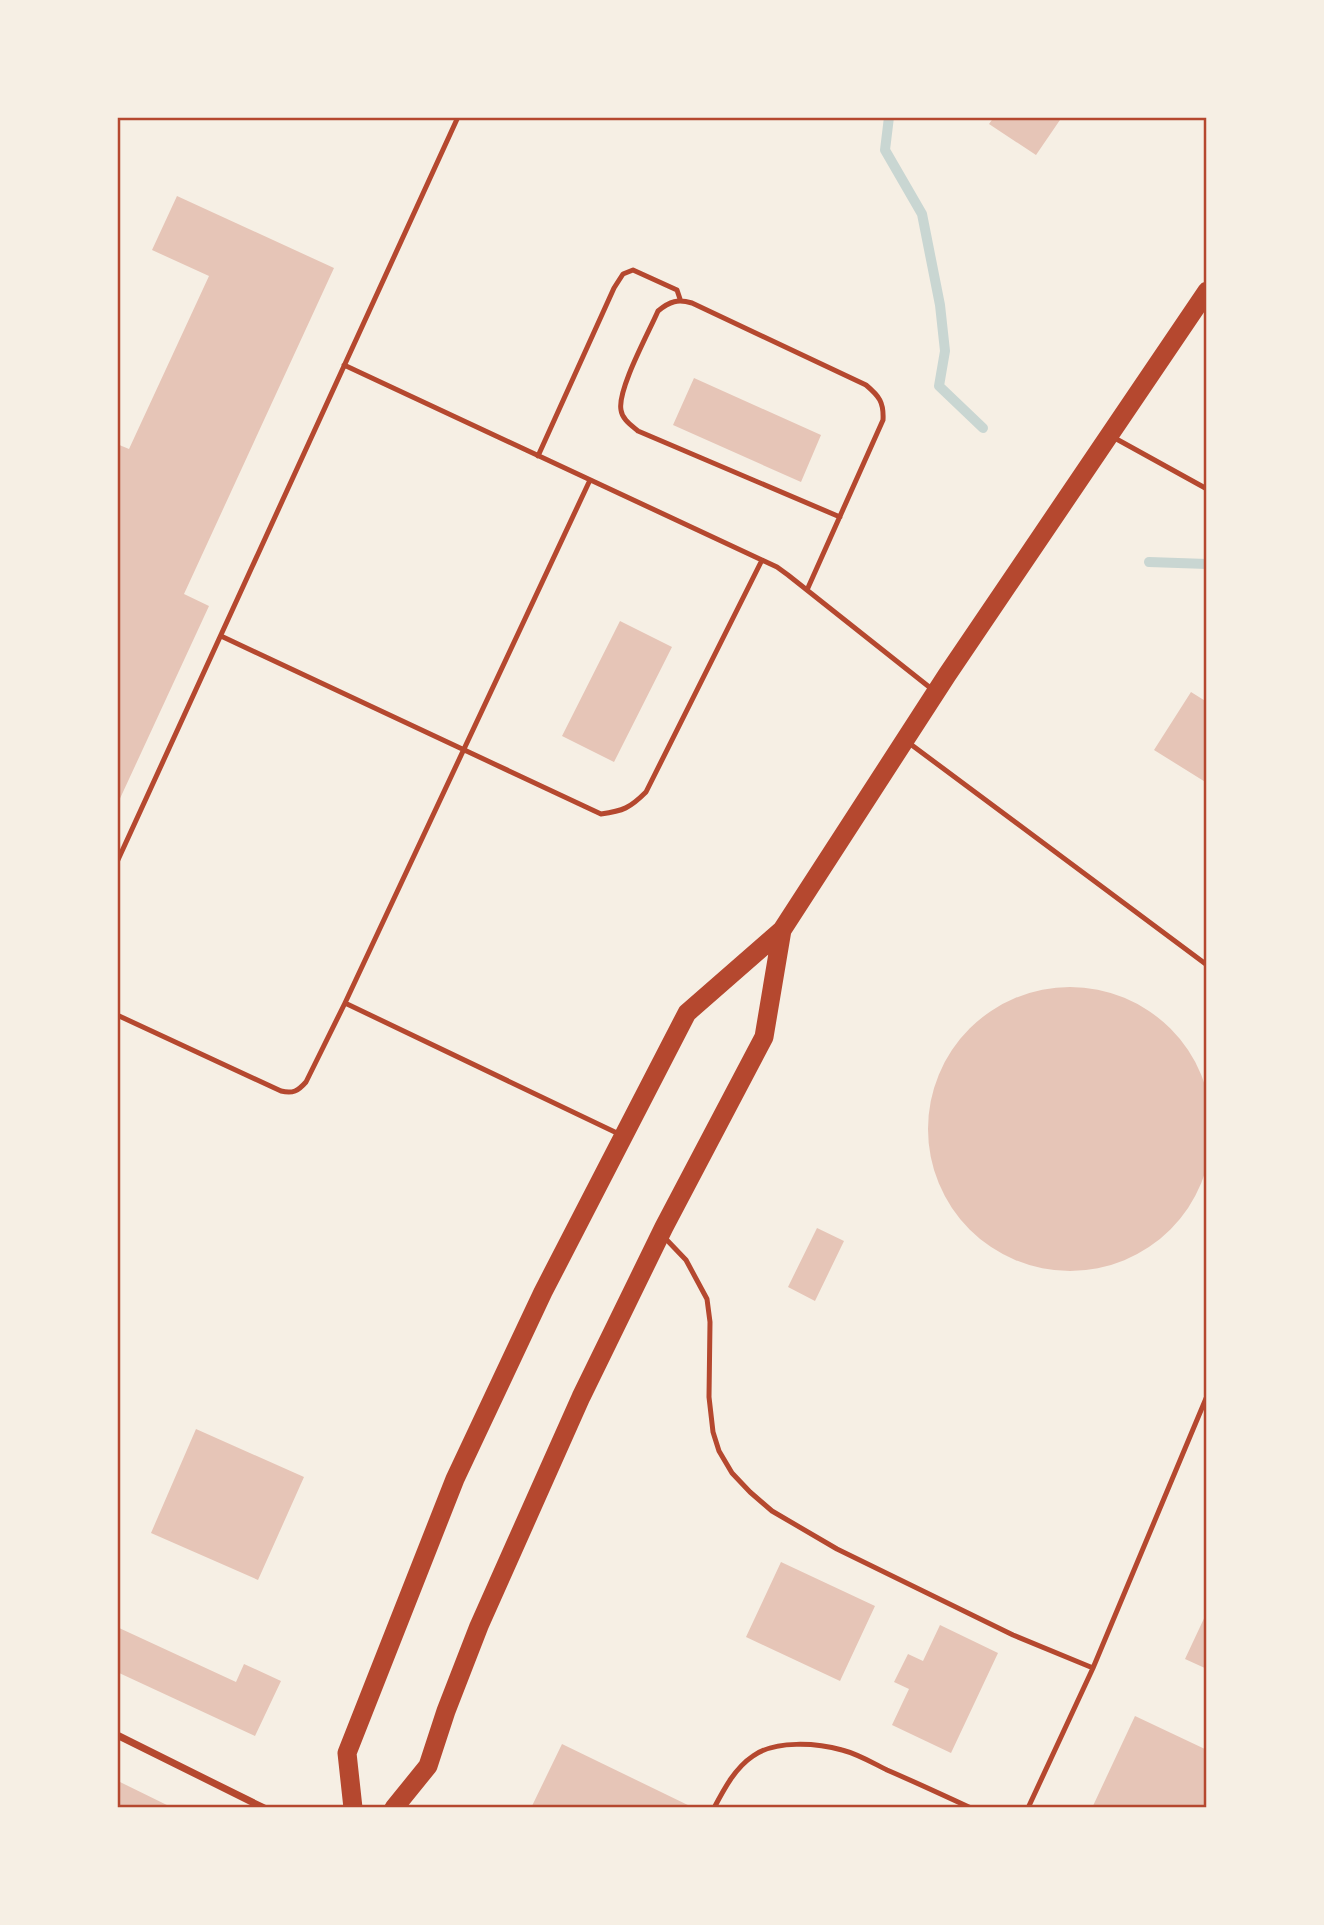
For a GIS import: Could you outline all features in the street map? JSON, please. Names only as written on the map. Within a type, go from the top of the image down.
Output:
[{"type":"highway","points":[[353,1808],[347,1753],[455,1479],[543,1292],[687,1013],[782,930],[936,692],[1207,291]]},
{"type":"highway","points":[[394,1808],[428,1766],[479,1626],[581,1397],[661,1234],[764,1037],[782,930]]},
{"type":"street","points":[[117,1735],[264,1808]]},
{"type":"lane","points":[[117,862],[458,117]]},
{"type":"lane","points":[[538,456],[614,288],[623,274],[633,270],[668,285],[677,290],[680,299]]},
{"type":"lane","points":[[807,590],[840,517],[883,421],[883,407],[877,394],[866,385],[692,303],[680,299],[667,303],[658,311],[621,396],[621,412],[627,422],[638,431],[840,517]]},
{"type":"lane","points":[[344,365],[788,575],[936,692]]},
{"type":"lane","points":[[1109,435],[1207,489]]},
{"type":"lane","points":[[117,1015],[281,1091],[290,1093],[299,1090],[306,1082],[345,1003],[590,480]]},
{"type":"lane","points":[[221,636],[601,814],[616,812],[633,806],[646,792],[762,561]]},
{"type":"lane","points":[[905,740],[1207,965]]},
{"type":"lane","points":[[345,1003],[622,1135]]},
{"type":"lane","points":[[661,1234],[686,1259],[707,1299],[710,1322],[709,1397],[713,1432],[719,1451],[732,1473],[750,1492],[772,1511],[837,1549],[1013,1635],[1093,1668]]},
{"type":"lane","points":[[1028,1808],[1093,1668],[1207,1396]]},
{"type":"lane","points":[[714,1808],[739,1767],[755,1754],[777,1746],[799,1744],[823,1745],[845,1751],[971,1808]]},
{"type":"building","points":[[994,117],[1062,117],[1036,155],[989,124]]},
{"type":"building","points":[[177,196],[334,268],[184,594],[209,606],[117,805],[117,444],[129,449],[209,276],[152,250]]},
{"type":"building","points":[[694,378],[821,435],[801,482],[673,425]]},
{"type":"building","points":[[620,621],[672,647],[614,762],[562,736]]},
{"type":"building","points":[[1191,692],[1207,702],[1207,783],[1154,750]]},
{"type":"building","points":[[1070,987],[1111,993],[1137,1004],[1160,1019],[1180,1039],[1195,1062],[1206,1088],[1212,1129],[1206,1170],[1195,1196],[1180,1219],[1160,1239],[1137,1254],[1111,1265],[1070,1271],[1029,1265],[1003,1254],[980,1239],[960,1219],[945,1196],[934,1170],[928,1129],[934,1088],[945,1062],[960,1039],[980,1019],[1003,1004],[1029,993]]},
{"type":"building","points":[[817,1228],[844,1241],[815,1301],[788,1287]]},
{"type":"building","points":[[196,1429],[304,1477],[258,1580],[151,1533]]},
{"type":"building","points":[[781,1562],[875,1606],[840,1681],[746,1637]]},
{"type":"building","points":[[1207,1612],[1207,1669],[1185,1659]]},
{"type":"building","points":[[940,1625],[998,1653],[951,1753],[892,1725],[909,1689],[894,1682],[908,1654],[923,1661]]},
{"type":"building","points":[[117,1627],[236,1682],[244,1664],[281,1681],[255,1736],[117,1672]]},
{"type":"building","points":[[1135,1716],[1207,1750],[1207,1808],[1092,1808]]},
{"type":"building","points":[[562,1744],[694,1808],[531,1808]]},
{"type":"building","points":[[120,1782],[173,1808],[117,1808],[117,1788]]},
{"type":"waterway","points":[[889,117],[885,150],[922,214],[940,305],[945,351],[939,386],[983,428]]},
{"type":"waterway","points":[[1149,562],[1207,564]]}]
